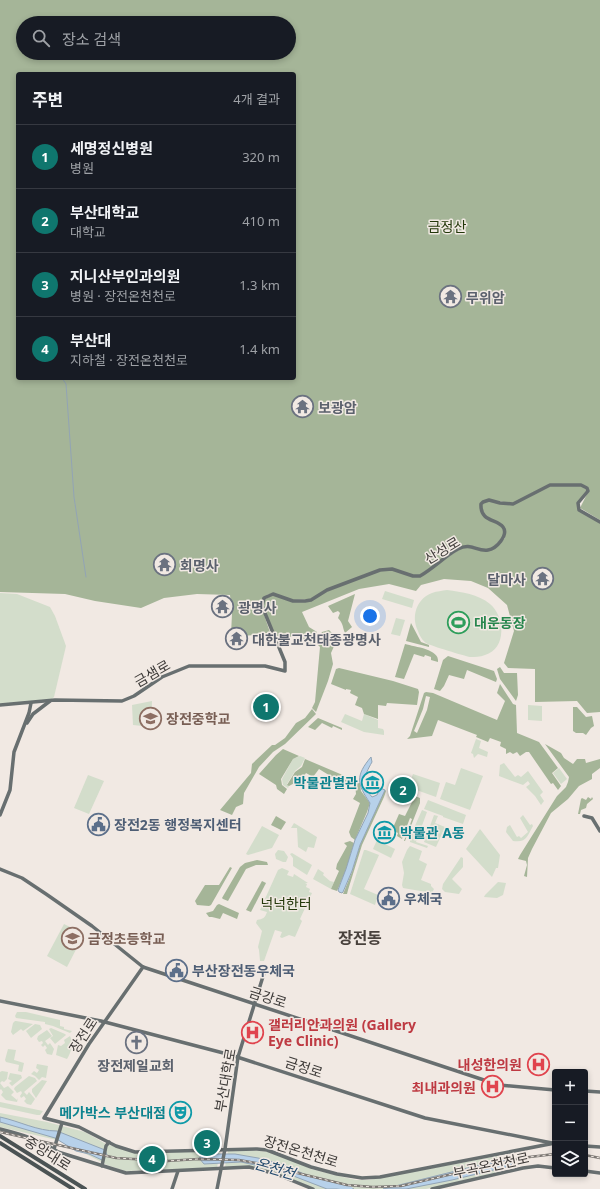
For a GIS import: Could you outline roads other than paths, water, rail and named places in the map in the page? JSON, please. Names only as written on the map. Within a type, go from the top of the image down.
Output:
[{"type":"main road","name":"산성로","points":[[285,671],[285,662],[262,606],[264,599],[272,594],[293,601],[309,600],[327,590],[380,570],[391,569],[411,576],[420,576],[459,548],[471,546],[483,550],[491,550],[503,538],[504,530],[501,526],[485,516],[481,508],[482,502],[489,500],[513,504],[549,485],[585,486],[588,491],[578,503],[579,509],[600,522]]},
{"type":"main road","name":"금샘로","points":[[0,705],[51,700],[122,701],[134,696],[162,677],[188,666],[265,666],[285,671]]},
{"type":"main road","points":[[25,725],[33,714],[51,700]]},
{"type":"main road","points":[[0,815],[10,790],[14,752],[29,713],[30,703]]},
{"type":"main road","points":[[584,816],[592,818],[600,831]]},
{"type":"main road","name":"금강로","points":[[0,869],[22,878],[46,894],[92,926],[143,967],[499,1085],[552,1090]]},
{"type":"main road","name":"장전로","points":[[44,1118],[89,1044],[143,967]]},
{"type":"main road","name":"부산대학로","points":[[221,1169],[238,1057],[265,970]]},
{"type":"main road","name":"금정로","points":[[0,1001],[104,1022],[238,1057],[425,1118],[552,1142]]},
{"type":"main road","points":[[588,1091],[600,1092]]},
{"type":"main road","name":"장전온천천로","points":[[44,1118],[62,1124],[79,1127],[109,1142],[135,1152],[225,1149],[267,1150],[311,1167],[337,1175],[362,1178],[380,1177],[552,1144]]},
{"type":"main road","points":[[55,1148],[62,1124]]},
{"type":"main road","points":[[0,1129],[20,1134],[55,1148],[58,1152],[103,1164],[126,1173],[249,1167],[276,1174],[313,1189]]},
{"type":"main road","name":"중앙대로","points":[[0,1136],[85,1189]]},
{"type":"main road","points":[[103,1164],[106,1146],[109,1142]]},
{"type":"main road","name":"중앙대로","points":[[0,1143],[73,1189]]},
{"type":"main road","points":[[588,1146],[600,1147]]},
{"type":"main road","name":"부곡온천천로","points":[[432,1189],[523,1168],[538,1166],[552,1168]]},
{"type":"main road","points":[[217,1189],[221,1169]]},
{"type":"main road","points":[[172,1189],[178,1171]]},
{"type":"main road","points":[[588,1172],[600,1173]]},
{"type":"water","points":[[371,757],[372,762],[365,780],[366,788],[372,797],[377,795],[380,788],[385,790],[360,845],[352,871],[342,893],[338,890],[355,840],[368,813],[370,803],[360,785],[360,775]]},
{"type":"water","points":[[0,1117],[35,1128],[57,1131],[105,1150],[107,1155],[102,1160],[89,1154],[76,1151],[55,1138],[0,1122]]},
{"type":"water","name":"온천천","points":[[205,1154],[235,1154],[258,1158],[282,1164],[326,1184],[354,1189],[327,1189],[278,1170],[241,1162],[204,1164],[199,1158]]},
{"type":"water","points":[[508,1158],[513,1163],[510,1166],[406,1189],[383,1189]]},
{"type":"waterway","points":[[63,380],[66,384],[74,497],[86,577]]},
{"type":"waterway","name":"온천천","points":[[313,1179],[350,1189]]},
{"type":"railway","points":[[0,1132],[116,1158],[167,1161],[198,1159],[239,1160],[347,1185],[373,1187],[401,1186],[521,1158],[552,1154]]},
{"type":"railway","points":[[588,1156],[600,1158]]},
{"type":"place","name":"무위암","points":[[451,297]]},
{"type":"place","name":"보광암","points":[[302,407]]},
{"type":"place","name":"회명사","points":[[164,565]]},
{"type":"place","name":"달마사","points":[[542,579]]},
{"type":"place","name":"광명사","points":[[222,607]]},
{"type":"place","name":"대운동장","points":[[458,622]]},
{"type":"place","name":"대한불교천태종광명사","points":[[237,639]]},
{"type":"place","name":"세명정신병원","points":[[266,707]]},
{"type":"place","name":"장전중학교","points":[[151,718]]},
{"type":"place","name":"박물관별관","points":[[373,782]]},
{"type":"place","name":"부산대학교","points":[[403,790]]},
{"type":"place","name":"장전2동 행정복지센터","points":[[98,824]]},
{"type":"place","name":"박물관 A동","points":[[385,832]]},
{"type":"place","name":"우체국","points":[[389,898]]},
{"type":"place","name":"금정초등학교","points":[[73,938]]},
{"type":"place","name":"부산장전동우체국","points":[[177,970]]},
{"type":"place","name":"갤러리안과의원 (Gallery Eye Clinic)","points":[[252,1032]]},
{"type":"place","name":"장전제일교회","points":[[136,1043]]},
{"type":"place","name":"내성한의원","points":[[538,1064]]},
{"type":"place","name":"최내과의원","points":[[492,1087]]},
{"type":"place","name":"메가박스 부산대점","points":[[181,1112]]},
{"type":"place","name":"지니산부인과의원","points":[[207,1143]]},
{"type":"place","name":"부산대","points":[[152,1159]]},
{"type":"district","name":"장전동","points":[[360,938]]},
{"type":"park label","name":"금정산","points":[[447,226]]},
{"type":"park label","name":"넉넉한터","points":[[286,903]]}]
